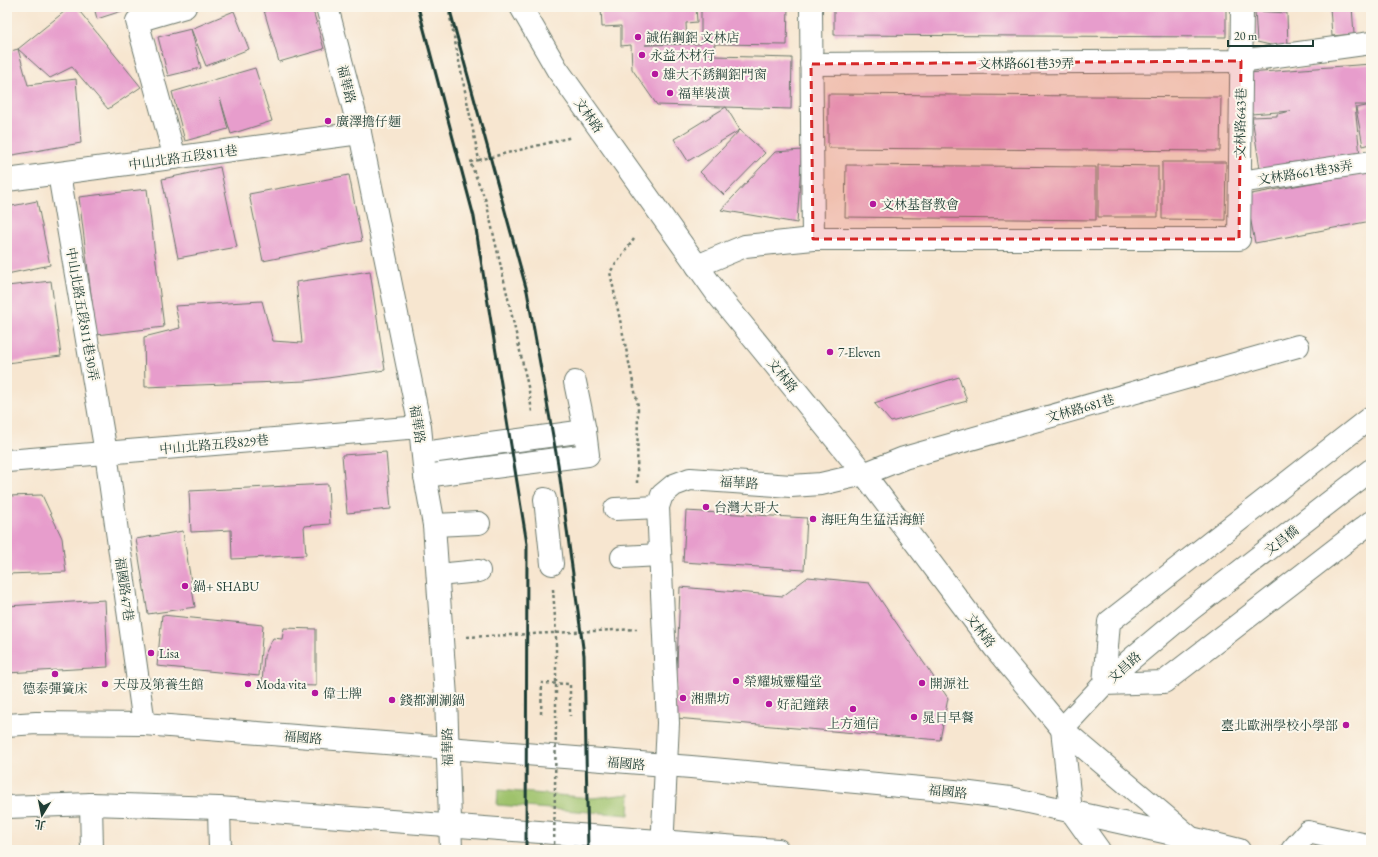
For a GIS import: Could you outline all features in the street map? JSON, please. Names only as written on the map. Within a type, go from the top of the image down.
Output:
[{"type":"street","points":[[175,158],[137,21],[185,7]]},
{"type":"street","name":"福華路","points":[[327,7],[360,134],[420,427],[425,476],[434,525],[438,575],[446,696],[451,850]]},
{"type":"street","name":"文林路","points":[[521,7],[557,69],[718,295],[864,474],[994,647],[1062,729],[1195,844]]},
{"type":"street","points":[[697,266],[746,246],[813,239],[811,7]]},
{"type":"street","name":"文林路643巷","points":[[813,239],[1239,239],[1242,7]]},
{"type":"street","name":"文林路661巷39弄","points":[[811,64],[1241,61],[1371,43]]},
{"type":"street","name":"中山北路五段811巷","points":[[7,180],[360,134]]},
{"type":"street","name":"文林路661巷38弄","points":[[1240,182],[1371,162]]},
{"type":"street","name":"中山北路五段811巷30弄","points":[[59,174],[106,454]]},
{"type":"street","name":"文林路681巷","points":[[864,474],[904,458],[1298,346]]},
{"type":"street","points":[[425,476],[588,455],[585,431],[575,382]]},
{"type":"street","points":[[1371,417],[1109,622],[1104,684],[1164,682],[1371,522]]},
{"type":"street","name":"中山北路五段829巷","points":[[7,461],[420,427]]},
{"type":"street","points":[[422,453],[585,431]]},
{"type":"street","name":"福國路47巷","points":[[106,454],[144,724]]},
{"type":"street","name":"文昌橋","points":[[1190,610],[1371,470]]},
{"type":"street","name":"福華路","points":[[658,507],[662,495],[674,485],[690,478],[791,486],[822,484],[864,474]]},
{"type":"street","points":[[545,499],[552,564]]},
{"type":"street","points":[[615,509],[658,507],[668,723],[662,845]]},
{"type":"street","points":[[434,525],[479,522]]},
{"type":"street","points":[[622,557],[660,555]]},
{"type":"street","points":[[438,575],[479,571]]},
{"type":"street","name":"文昌路","points":[[1062,729],[1104,684],[1190,610]]},
{"type":"street","name":"福國路","points":[[7,725],[36,723],[144,724],[954,791],[1010,798],[1195,844],[1238,850]]},
{"type":"street","points":[[1062,729],[1071,812],[1099,850]]},
{"type":"street","points":[[7,807],[91,804],[220,808],[450,825],[662,845],[778,850]]},
{"type":"street","points":[[91,804],[92,850]]},
{"type":"street","points":[[220,808],[220,850]]},
{"type":"street","points":[[1292,850],[1308,832],[1371,846]]},
{"type":"path","points":[[448,7],[480,160]]},
{"type":"path","points":[[536,438],[529,391],[486,201],[470,162],[572,137]]},
{"type":"path","points":[[634,239],[610,272],[638,406],[637,490]]},
{"type":"path","points":[[552,564],[556,633],[554,850]]},
{"type":"path","points":[[466,637],[642,629]]},
{"type":"path","points":[[541,714],[542,683],[556,683],[570,684],[570,716]]},
{"type":"highlighted area","points":[[1241,61],[1239,239],[813,239],[811,64]]},
{"type":"green space","points":[[498,790],[592,798],[630,794],[629,815],[497,805]]},
{"type":"building","points":[[70,7],[76,7],[141,87],[108,109],[72,67],[50,78],[18,49]]},
{"type":"building","points":[[94,7],[134,7],[97,19]]},
{"type":"building","points":[[263,7],[312,7],[324,49],[279,62]]},
{"type":"building","points":[[601,7],[696,7],[697,22],[686,23],[687,43],[645,45],[701,44],[701,7],[788,7],[787,45],[714,44],[715,56],[792,58],[791,109],[657,105],[632,69],[631,45],[621,46],[621,26],[602,27]]},
{"type":"building","points":[[834,7],[1226,7],[1226,37],[834,35]]},
{"type":"building","points":[[1330,7],[1352,7],[1354,34],[1332,36]]},
{"type":"building","points":[[234,11],[249,49],[206,66],[191,29]]},
{"type":"building","points":[[1255,11],[1287,13],[1288,49],[1257,42]]},
{"type":"building","points":[[191,29],[201,68],[168,76],[158,37]]},
{"type":"building","points":[[18,49],[28,85],[76,79],[81,143],[7,156],[7,52]]},
{"type":"building","points":[[1371,64],[1371,105],[1355,105],[1360,156],[1286,163],[1287,168],[1260,169],[1252,117],[1277,116],[1277,114],[1291,111],[1251,114],[1248,73]]},
{"type":"building","points":[[255,68],[272,121],[231,134],[220,98],[228,129],[185,141],[172,92]]},
{"type":"building","points":[[828,94],[1221,97],[1220,151],[828,148]]},
{"type":"building","points":[[1371,105],[1371,144],[1363,146],[1356,108]]},
{"type":"building","points":[[726,107],[740,130],[688,161],[674,139]]},
{"type":"building","points":[[740,130],[765,153],[724,195],[700,172]]},
{"type":"building","points":[[802,150],[797,223],[721,210],[775,152]]},
{"type":"building","points":[[1162,162],[1226,162],[1225,220],[1162,219]]},
{"type":"building","points":[[846,165],[1096,167],[1096,220],[845,217]]},
{"type":"building","points":[[1098,165],[1158,166],[1158,217],[1098,217]]},
{"type":"building","points":[[220,167],[237,247],[178,258],[162,179]]},
{"type":"building","points":[[1371,172],[1371,221],[1255,243],[1246,195]]},
{"type":"building","points":[[349,175],[362,241],[263,261],[249,194]]},
{"type":"building","points":[[147,189],[164,327],[96,335],[79,197]]},
{"type":"building","points":[[37,201],[50,265],[7,274],[7,207]]},
{"type":"building","points":[[370,271],[385,370],[306,381],[145,387],[144,337],[180,328],[175,306],[262,301],[273,341],[302,343],[296,282]]},
{"type":"building","points":[[51,281],[61,356],[7,363],[7,286]]},
{"type":"building","points":[[959,377],[967,401],[891,422],[874,403]]},
{"type":"building","points":[[386,452],[391,509],[347,513],[342,455]]},
{"type":"building","points":[[328,484],[330,524],[304,526],[306,555],[232,559],[231,530],[191,532],[189,491]]},
{"type":"building","points":[[42,495],[62,538],[66,572],[7,574],[7,496]]},
{"type":"building","points":[[686,511],[807,518],[804,570],[683,562]]},
{"type":"building","points":[[183,531],[195,607],[148,614],[136,539]]},
{"type":"building","points":[[808,577],[869,583],[948,698],[940,740],[675,718],[680,587],[783,596]]},
{"type":"building","points":[[105,600],[108,667],[7,673],[7,606]]},
{"type":"building","points":[[162,615],[263,625],[259,676],[157,666]]},
{"type":"building","points":[[284,628],[316,629],[316,686],[262,684],[264,656],[273,638],[282,639]]},
{"type":"railway","points":[[418,7],[474,217],[527,544],[526,850]]},
{"type":"railway","points":[[449,7],[527,291],[558,464],[584,655],[588,850]]},
{"type":"place","name":"誠佑鋼鋁 文林店","points":[[638,37]]},
{"type":"place","name":"永益木材行","points":[[642,55]]},
{"type":"place","name":"雄大不銹鋼鋁門窗","points":[[655,74]]},
{"type":"place","name":"福華裝潢","points":[[670,93]]},
{"type":"place","name":"廣澤擔仔麵","points":[[328,121]]},
{"type":"place","name":"文林基督教會","points":[[873,204]]},
{"type":"place","name":"7-Eleven","points":[[830,352]]},
{"type":"place","name":"台灣大哥大","points":[[706,507]]},
{"type":"place","name":"海旺角生猛活海鮮","points":[[813,519]]},
{"type":"place","name":"鍋+ SHABU","points":[[185,586]]},
{"type":"place","name":"Lisa","points":[[151,653]]},
{"type":"place","name":"德泰彈簧床","points":[[55,674]]},
{"type":"place","name":"榮耀城靈糧堂","points":[[736,681]]},
{"type":"place","name":"開源社","points":[[922,683]]},
{"type":"place","name":"天母及第養生館","points":[[105,684]]},
{"type":"place","name":"Moda vita","points":[[248,684]]},
{"type":"place","name":"偉士牌","points":[[315,693]]},
{"type":"place","name":"湘鼎坊","points":[[683,698]]},
{"type":"place","name":"錢都涮涮鍋","points":[[392,700]]},
{"type":"place","name":"好記鐘錶","points":[[769,704]]},
{"type":"place","name":"上方通信","points":[[853,709]]},
{"type":"place","name":"晁日早餐","points":[[914,717]]},
{"type":"place","name":"臺北歐洲學校小學部","points":[[1346,725]]}]
